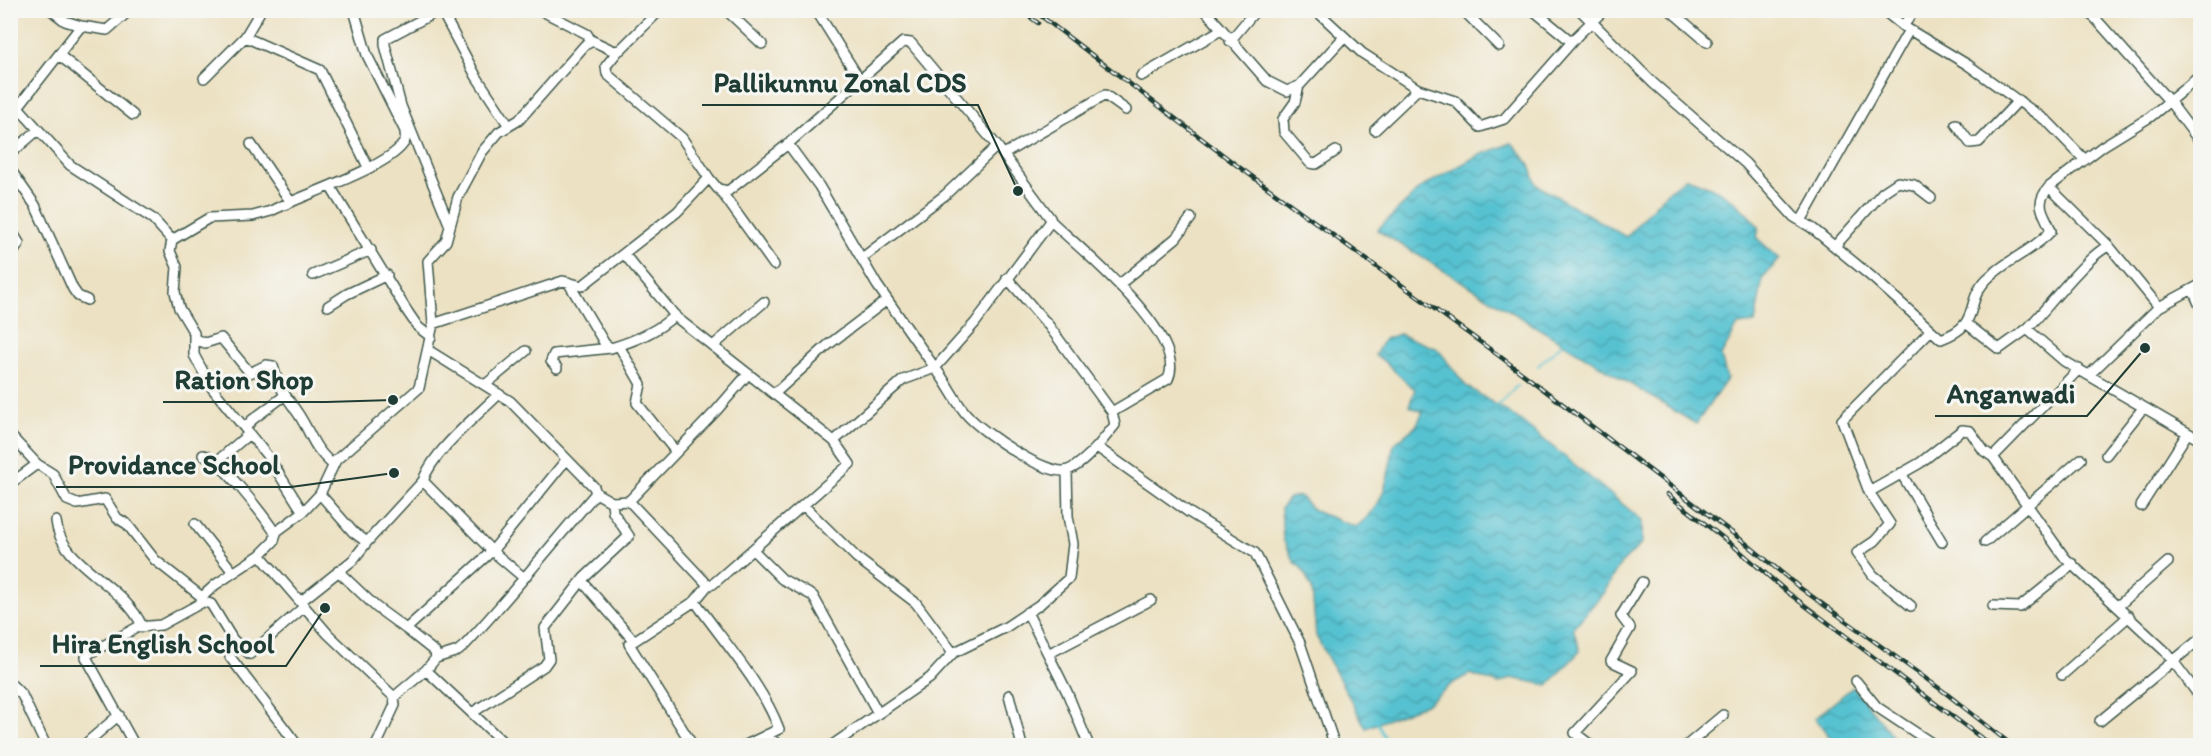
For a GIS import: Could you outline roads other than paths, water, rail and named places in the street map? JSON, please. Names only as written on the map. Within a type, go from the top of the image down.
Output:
[{"type":"street","points":[[51,10],[66,21],[107,30],[130,10]]},
{"type":"street","points":[[204,78],[245,37],[261,10]]},
{"type":"street","points":[[172,240],[209,219],[262,214],[330,186],[386,159],[406,140],[399,117],[360,39],[354,10]]},
{"type":"street","points":[[450,226],[401,106],[384,39],[440,10],[476,76],[509,126]]},
{"type":"street","points":[[540,10],[587,34],[591,41],[618,51]]},
{"type":"street","points":[[660,10],[618,51],[606,66],[607,74],[682,138],[774,265]]},
{"type":"street","points":[[726,10],[762,44]]},
{"type":"street","points":[[816,10],[860,80]]},
{"type":"street","points":[[1205,10],[1267,81],[1287,91],[1299,87]]},
{"type":"street","points":[[1230,41],[1256,10]]},
{"type":"street","points":[[1463,10],[1499,46]]},
{"type":"street","points":[[1533,10],[1572,42]]},
{"type":"street","points":[[1580,10],[1653,84],[1745,162],[1794,217],[1835,246],[1941,339],[1957,333],[1967,324],[1980,289],[1987,279],[2043,240],[2051,231],[2040,201],[2049,187],[2170,102],[2200,76]]},
{"type":"street","points":[[1319,12],[1343,38],[1418,89],[1455,101],[1480,127],[1495,124],[1522,99],[1572,42],[1604,10]]},
{"type":"street","points":[[1670,10],[1707,42]]},
{"type":"street","points":[[1884,10],[1906,28],[1959,59],[2019,100],[2048,122],[2085,160]]},
{"type":"street","points":[[1801,221],[1915,10]]},
{"type":"street","points":[[2085,10],[2095,18],[2170,102],[2200,142]]},
{"type":"street","points":[[81,26],[14,110],[38,130],[70,165],[153,219],[172,240]]},
{"type":"street","points":[[1141,76],[1221,30]]},
{"type":"street","points":[[245,37],[320,70],[368,167]]},
{"type":"street","points":[[1336,151],[1316,164],[1310,163],[1284,132],[1283,119],[1295,102],[1299,87],[1343,38]]},
{"type":"street","points":[[56,521],[62,545],[129,605],[142,626],[149,628],[161,625],[201,599],[233,572],[260,555],[274,541],[276,534],[303,512],[320,494],[333,465],[419,388],[433,324],[428,261],[446,241],[458,197],[477,159],[499,132],[519,120],[591,41]]},
{"type":"street","points":[[720,190],[728,191],[788,144],[903,42],[911,43],[1000,150],[1051,221],[1120,284],[1146,314],[1167,349],[1172,364],[1168,379],[1112,412]]},
{"type":"street","points":[[59,55],[133,115]]},
{"type":"street","points":[[1375,130],[1418,89]]},
{"type":"street","points":[[862,258],[1000,150],[1105,95],[1126,110]]},
{"type":"street","points":[[1956,124],[1970,143],[1980,142],[2019,100]]},
{"type":"street","points":[[10,154],[38,130]]},
{"type":"street","points":[[251,144],[290,201]]},
{"type":"street","points":[[788,144],[819,186],[887,300],[950,387],[957,402],[977,424],[1030,461],[1056,470],[1067,471],[1098,447],[1114,425],[1112,412],[1049,326],[1007,279]]},
{"type":"street","points":[[10,169],[35,205],[73,289],[78,296],[87,300]]},
{"type":"street","points":[[433,324],[501,299],[563,281],[582,286],[677,212],[709,178]]},
{"type":"street","points":[[1835,246],[1883,192],[1898,182],[1914,185],[1931,198]]},
{"type":"street","points":[[330,186],[418,327],[431,337]]},
{"type":"street","points":[[2049,187],[2109,246],[2159,307]]},
{"type":"street","points":[[1120,284],[1176,238],[1191,218]]},
{"type":"street","points":[[834,441],[903,380],[935,368],[975,323],[1051,221]]},
{"type":"street","points":[[10,228],[19,243],[10,258]]},
{"type":"street","points":[[172,240],[170,251],[177,267],[175,292],[179,308],[195,339],[194,355],[212,388],[269,458],[303,512]]},
{"type":"street","points":[[1967,324],[1999,349],[2027,329],[2083,266],[2109,246]]},
{"type":"street","points":[[313,275],[371,250]]},
{"type":"street","points":[[624,254],[675,315],[834,441],[850,464],[753,550],[713,584],[708,585],[695,602],[629,644],[693,746]]},
{"type":"street","points":[[328,306],[387,275]]},
{"type":"street","points":[[568,282],[600,337],[615,347],[641,384],[637,403],[676,452]]},
{"type":"street","points":[[2089,375],[2159,307],[2197,288],[2200,306]]},
{"type":"street","points":[[774,394],[828,345],[887,300]]},
{"type":"street","points":[[712,346],[764,302]]},
{"type":"street","points":[[557,369],[550,362],[554,354],[615,347],[640,338],[664,325],[675,315]]},
{"type":"street","points":[[2027,329],[2064,361],[2200,440]]},
{"type":"street","points":[[1911,606],[1873,575],[1857,553],[1875,541],[1890,524],[1869,492],[1842,420],[1930,331]]},
{"type":"street","points":[[195,339],[205,343],[220,338],[250,373],[266,365],[273,366],[284,396],[299,416],[314,445],[333,465]]},
{"type":"street","points":[[428,350],[510,401],[594,488],[596,493],[612,502],[629,501],[748,374]]},
{"type":"street","points":[[485,385],[526,351]]},
{"type":"street","points":[[1993,457],[2079,369]]},
{"type":"street","points":[[10,435],[37,464],[53,474],[67,500],[77,504],[105,499],[117,518],[127,524],[156,560],[201,599],[211,604],[233,640],[250,654],[302,604],[353,560],[423,481],[426,472],[450,444],[499,394]]},
{"type":"street","points":[[216,462],[247,431],[252,420],[284,396]]},
{"type":"street","points":[[2106,455],[2143,408]]},
{"type":"street","points":[[1869,492],[1920,463],[1962,430],[1970,431],[1984,451],[1993,457],[2065,558],[2129,616],[2174,662],[2200,697]]},
{"type":"street","points":[[2141,506],[2187,434]]},
{"type":"street","points":[[1098,447],[1190,513],[1255,553],[1300,643],[1335,746]]},
{"type":"street","points":[[203,455],[216,462],[276,534]]},
{"type":"street","points":[[1985,542],[2081,459]]},
{"type":"street","points":[[406,629],[492,551],[566,460]]},
{"type":"street","points":[[10,484],[37,464]]},
{"type":"street","points":[[829,745],[930,678],[953,653],[1006,627],[1069,578],[1073,544],[1068,516],[1067,471]]},
{"type":"street","points":[[1901,473],[1942,542]]},
{"type":"street","points":[[423,481],[492,551],[523,577]]},
{"type":"street","points":[[394,697],[426,670],[436,657],[458,651],[465,645],[514,592],[523,577],[596,493]]},
{"type":"street","points":[[320,494],[353,532],[367,542]]},
{"type":"street","points":[[629,501],[708,585]]},
{"type":"street","points":[[472,713],[544,666],[549,659],[545,628],[582,581],[628,536],[613,512],[612,502]]},
{"type":"street","points":[[804,506],[858,558],[916,603],[953,653]]},
{"type":"street","points":[[195,524],[233,572]]},
{"type":"street","points":[[753,550],[782,579],[813,596],[878,713]]},
{"type":"street","points":[[260,555],[302,604],[394,697],[395,705],[376,746]]},
{"type":"street","points":[[2118,606],[2168,562]]},
{"type":"street","points":[[1993,606],[2020,607],[2073,564]]},
{"type":"street","points":[[338,572],[376,607],[430,647],[436,657]]},
{"type":"street","points":[[582,581],[634,641]]},
{"type":"street","points":[[1592,746],[1575,733],[1632,672],[1611,661],[1630,628],[1621,616],[1642,582]]},
{"type":"street","points":[[1048,654],[1151,600]]},
{"type":"street","points":[[695,602],[774,715],[779,729],[744,746]]},
{"type":"street","points":[[1028,612],[1089,746]]},
{"type":"street","points":[[2062,675],[2129,616]]},
{"type":"street","points":[[135,746],[120,715],[86,657],[142,626]]},
{"type":"street","points":[[2100,721],[2200,639]]},
{"type":"street","points":[[230,657],[298,746]]},
{"type":"street","points":[[426,670],[507,746]]},
{"type":"street","points":[[1856,681],[1877,707],[1936,746]]},
{"type":"street","points":[[12,686],[22,695],[46,746]]},
{"type":"street","points":[[1009,695],[1022,746]]},
{"type":"street","points":[[83,746],[120,715]]},
{"type":"street","points":[[1686,746],[1723,715]]},
{"type":"street","points":[[766,735],[780,746]]},
{"type":"water","points":[[1512,143],[1529,163],[1537,185],[1626,237],[1666,193],[1686,178],[1709,186],[1735,202],[1759,227],[1757,238],[1780,259],[1763,277],[1755,323],[1738,325],[1721,356],[1727,379],[1696,424],[1377,230],[1422,187],[1477,156]]},
{"type":"water","points":[[1399,334],[1438,349],[1466,386],[1520,420],[1642,520],[1642,543],[1618,567],[1605,591],[1573,628],[1580,651],[1548,685],[1511,678],[1499,684],[1470,674],[1453,683],[1428,703],[1366,728],[1316,636],[1312,589],[1283,539],[1281,508],[1289,498],[1300,496],[1314,511],[1356,527],[1374,509],[1384,490],[1394,444],[1416,426],[1423,412],[1409,406],[1415,389],[1375,355],[1384,339]]},
{"type":"water","points":[[1853,687],[1896,740],[1889,745],[1836,745],[1815,718]]},
{"type":"waterway","points":[[1538,366],[1564,342]]},
{"type":"waterway","points":[[1496,407],[1517,386]]},
{"type":"waterway","points":[[1377,722],[1389,746]]},
{"type":"railway","points":[[1021,10],[1038,23]]},
{"type":"railway","points":[[1033,10],[1235,164],[1498,355],[1743,541],[1799,587],[1943,691],[2013,746]]},
{"type":"railway","points":[[1667,494],[1736,548],[1787,592],[1992,746]]},
{"type":"place","name":"Pallikunnu Zonal CDS","points":[[1018,191]]},
{"type":"place","name":"Anganwadi","points":[[2145,348]]},
{"type":"place","name":"Ration Shop","points":[[393,400]]},
{"type":"place","name":"Providance School","points":[[394,473]]},
{"type":"place","name":"Hira English School","points":[[325,608]]}]
